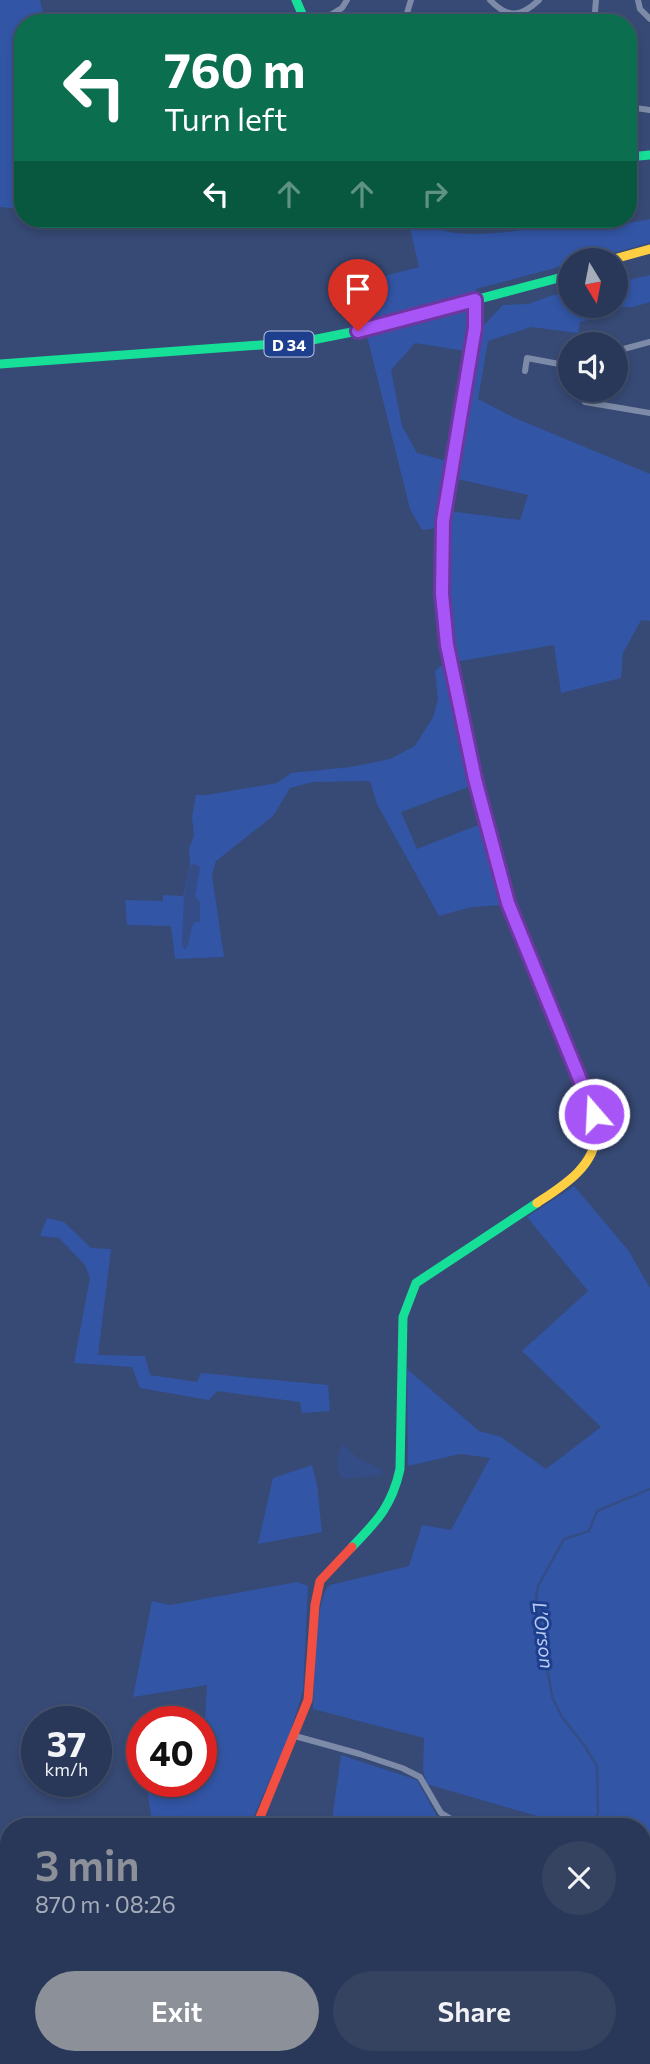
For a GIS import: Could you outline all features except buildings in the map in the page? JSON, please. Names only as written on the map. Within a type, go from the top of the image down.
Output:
[{"type":"street","points":[[332,14],[342,8],[347,0]]},
{"type":"street","points":[[490,0],[498,9],[512,14],[522,13],[539,0]]},
{"type":"street","points":[[638,0],[640,9],[650,19]]},
{"type":"street","points":[[628,255],[650,249]]},
{"type":"street","points":[[628,261],[650,256]]},
{"type":"street","name":"D 34","points":[[0,364],[291,344],[335,336],[558,278]]},
{"type":"street","points":[[260,1818],[308,1700],[315,1605],[320,1581],[381,1517],[396,1486],[400,1469],[402,1317],[407,1301],[416,1283],[430,1272],[565,1184],[585,1164],[593,1148],[596,1133],[590,1101],[508,903],[475,779],[447,645],[442,594],[443,521],[475,328],[475,300]]},
{"type":"street","points":[[628,348],[650,342]]},
{"type":"street","points":[[525,371],[527,358],[558,364]]},
{"type":"street","points":[[585,402],[650,413]]},
{"type":"street","points":[[295,1736],[402,1768],[420,1777],[441,1813],[450,1818]]},
{"type":"shaded area","points":[[0,0],[40,0],[43,14],[14,14],[14,208],[0,207]]},
{"type":"shaded area","points":[[650,219],[650,243],[628,249],[558,248],[558,267],[476,289],[470,324],[484,325],[503,305],[528,304],[558,294],[558,318],[596,318],[580,322],[578,332],[531,327],[488,341],[478,399],[515,418],[650,474],[650,621],[641,620],[623,653],[621,678],[561,693],[554,645],[455,662],[446,598],[444,558],[448,511],[520,520],[528,495],[453,478],[468,395],[459,390],[465,351],[415,343],[391,370],[402,426],[417,453],[447,461],[437,528],[422,530],[410,509],[354,284],[419,267],[410,228],[436,228],[463,234],[532,228],[637,228],[637,221]]},
{"type":"shaded area","points":[[650,275],[650,302],[628,307],[628,280]]},
{"type":"shaded area","points":[[443,664],[471,786],[401,812],[417,849],[478,825],[502,905],[471,907],[439,916],[377,804],[370,781],[312,782],[290,788],[273,816],[216,861],[212,875],[224,957],[175,959],[171,926],[127,925],[125,900],[163,901],[163,895],[183,896],[190,867],[189,848],[194,836],[192,817],[196,795],[277,783],[291,773],[351,767],[390,759],[415,746],[433,717],[438,699],[435,671]]},
{"type":"shaded area","points":[[191,865],[200,867],[195,896],[200,902],[200,922],[193,925],[185,950],[182,944],[184,895]]},
{"type":"shaded area","points":[[574,1186],[628,1250],[650,1288],[650,1818],[544,1818],[427,1784],[423,1770],[424,1738],[313,1709],[318,1623],[325,1593],[330,1585],[409,1566],[422,1525],[451,1530],[490,1458],[460,1454],[408,1466],[407,1369],[479,1431],[501,1437],[546,1469],[601,1427],[522,1351],[588,1291],[527,1217]]},
{"type":"shaded area","points":[[47,1218],[64,1222],[91,1248],[111,1249],[98,1355],[145,1356],[150,1375],[197,1382],[201,1373],[328,1385],[330,1411],[302,1413],[300,1402],[217,1391],[209,1400],[140,1388],[132,1367],[74,1363],[90,1278],[85,1265],[59,1238],[40,1236]]},
{"type":"shaded area","points":[[343,1444],[359,1459],[382,1469],[383,1475],[343,1479],[337,1462]]},
{"type":"shaded area","points":[[312,1465],[322,1532],[258,1544],[273,1478]]},
{"type":"shaded area","points":[[297,1582],[308,1586],[303,1691],[288,1739],[253,1818],[152,1818],[148,1797],[217,1797],[217,1706],[206,1706],[207,1685],[133,1697],[152,1601],[170,1605]]},
{"type":"shaded area","points":[[341,1755],[417,1780],[440,1818],[332,1818]]},
{"type":"waterway","name":"L’Orson","points":[[595,1818],[598,1813],[597,1766],[562,1717],[552,1697],[536,1598],[538,1586],[564,1539],[589,1531],[597,1511],[650,1489]]},
{"type":"traffic: fast","points":[[296,0],[302,14]]},
{"type":"traffic: fast","points":[[637,156],[650,155]]},
{"type":"traffic: fast","points":[[0,364],[302,342],[357,331],[558,278]]},
{"type":"traffic: fast","points":[[461,711],[449,653],[442,595],[443,528],[451,461],[475,328],[475,300]]},
{"type":"traffic: fast","points":[[352,1547],[382,1512],[397,1482],[400,1469],[403,1317],[416,1283],[537,1203]]},
{"type":"traffic: slow","points":[[628,255],[650,249]]},
{"type":"traffic: slow","points":[[461,711],[478,792],[508,903],[590,1101],[595,1126],[594,1146],[583,1166],[566,1183],[537,1203]]},
{"type":"traffic: jam","points":[[260,1818],[308,1700],[315,1605],[320,1581],[352,1547]]},
{"type":"route","points":[[358,331],[475,300],[475,328],[443,521],[442,594],[447,645],[488,834],[508,903],[594,1114]]}]
